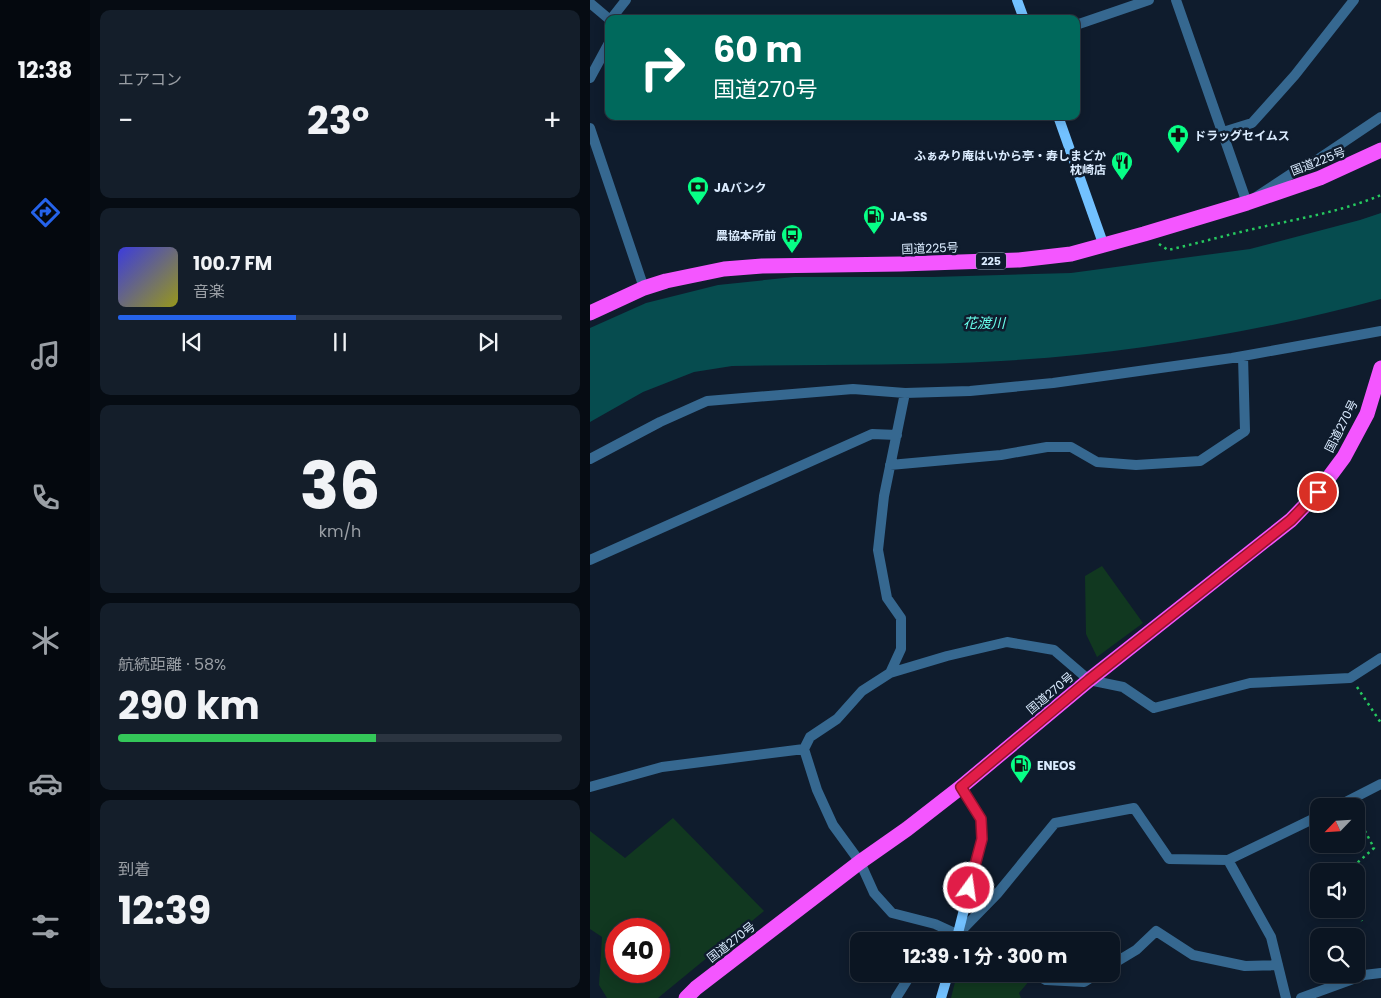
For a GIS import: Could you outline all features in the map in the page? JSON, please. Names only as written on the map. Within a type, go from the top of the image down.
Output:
[{"type":"highway","name":"国道225号","points":[[590,313],[644,288],[690,275],[724,269],[770,265],[1047,258],[1104,246],[1247,203],[1320,178],[1381,150]]},
{"type":"highway","name":"国道270号","points":[[686,998],[704,982],[860,862],[907,829],[961,787],[1089,680],[1291,520],[1318,492],[1344,457],[1367,414],[1381,368]]},
{"type":"street","points":[[613,15],[626,0]]},
{"type":"street","points":[[1017,0],[1023,15]]},
{"type":"street","points":[[1080,24],[1149,0]]},
{"type":"street","points":[[1176,0],[1247,203],[1381,117]]},
{"type":"street","points":[[1223,132],[1252,123],[1294,75],[1354,0]]},
{"type":"street","points":[[590,3],[605,15]]},
{"type":"street","points":[[590,78],[605,50]]},
{"type":"street","points":[[1059,120],[1104,246]]},
{"type":"street","points":[[590,128],[644,288]]},
{"type":"street","points":[[590,459],[660,422],[707,401],[853,389],[905,393],[970,391],[1054,383],[1243,356],[1381,331]]},
{"type":"street","points":[[890,465],[1001,454],[1047,447],[1071,447],[1097,462],[1136,465],[1200,461],[1245,431],[1243,356]]},
{"type":"street","points":[[890,673],[901,649],[901,618],[887,598],[878,550],[884,496],[905,393]]},
{"type":"street","points":[[590,560],[872,434],[896,434]]},
{"type":"street","points":[[948,932],[935,924],[892,913],[874,893],[860,862],[833,825],[817,790],[804,749],[810,737],[837,719],[862,691],[890,673],[947,656],[1007,642],[1054,650],[1089,680],[1123,687],[1154,708],[1250,683],[1350,678],[1381,658]]},
{"type":"street","points":[[590,787],[662,767],[804,749]]},
{"type":"street","points":[[1354,798],[1381,784]]},
{"type":"street","points":[[959,932],[982,839],[981,819],[961,787]]},
{"type":"street","points":[[962,932],[997,894],[1055,824],[1134,808],[1169,859],[1228,860],[1310,820]]},
{"type":"street","points":[[1228,860],[1271,937],[1286,998]]},
{"type":"street","points":[[1120,960],[1136,950],[1156,932],[1193,955],[1245,966],[1278,965]]},
{"type":"street","points":[[1301,998],[1364,975],[1381,973]]},
{"type":"street","points":[[896,998],[906,982]]},
{"type":"street","points":[[941,998],[946,982]]},
{"type":"path","points":[[1144,234],[1168,250],[1360,204],[1381,195]]},
{"type":"path","points":[[1350,678],[1381,723]]},
{"type":"path","points":[[1357,863],[1374,848],[1365,831]]},
{"type":"shaded area","points":[[1102,566],[1143,623],[1097,657],[1086,634],[1085,576]]},
{"type":"shaded area","points":[[673,818],[764,911],[658,998],[607,998],[599,985],[602,937],[590,929],[590,831],[625,858]]},
{"type":"shaded area","points":[[955,982],[1028,982],[1019,993],[1021,998],[951,998]]},
{"type":"water","name":"花渡川","points":[[1381,213],[1381,299],[1288,322],[1193,340],[1049,358],[967,363],[732,366],[694,372],[643,392],[590,422],[590,328],[646,303],[718,285],[794,277],[933,277],[1071,273],[1250,249]]},
{"type":"place","name":"ドラッグセイムス","points":[[1178,154]]},
{"type":"place","name":"ふぁみり庵はいから亭・寿しまどか 枕崎店","points":[[1122,181]]},
{"type":"place","name":"JAバンク","points":[[698,206]]},
{"type":"place","name":"JA-SS","points":[[874,235]]},
{"type":"place","name":"農協本所前","points":[[792,254]]},
{"type":"place","name":"ENEOS","points":[[1021,784]]},
{"type":"route","points":[[969,888],[982,839],[981,819],[961,787],[1089,680],[1291,520],[1318,492]]}]
